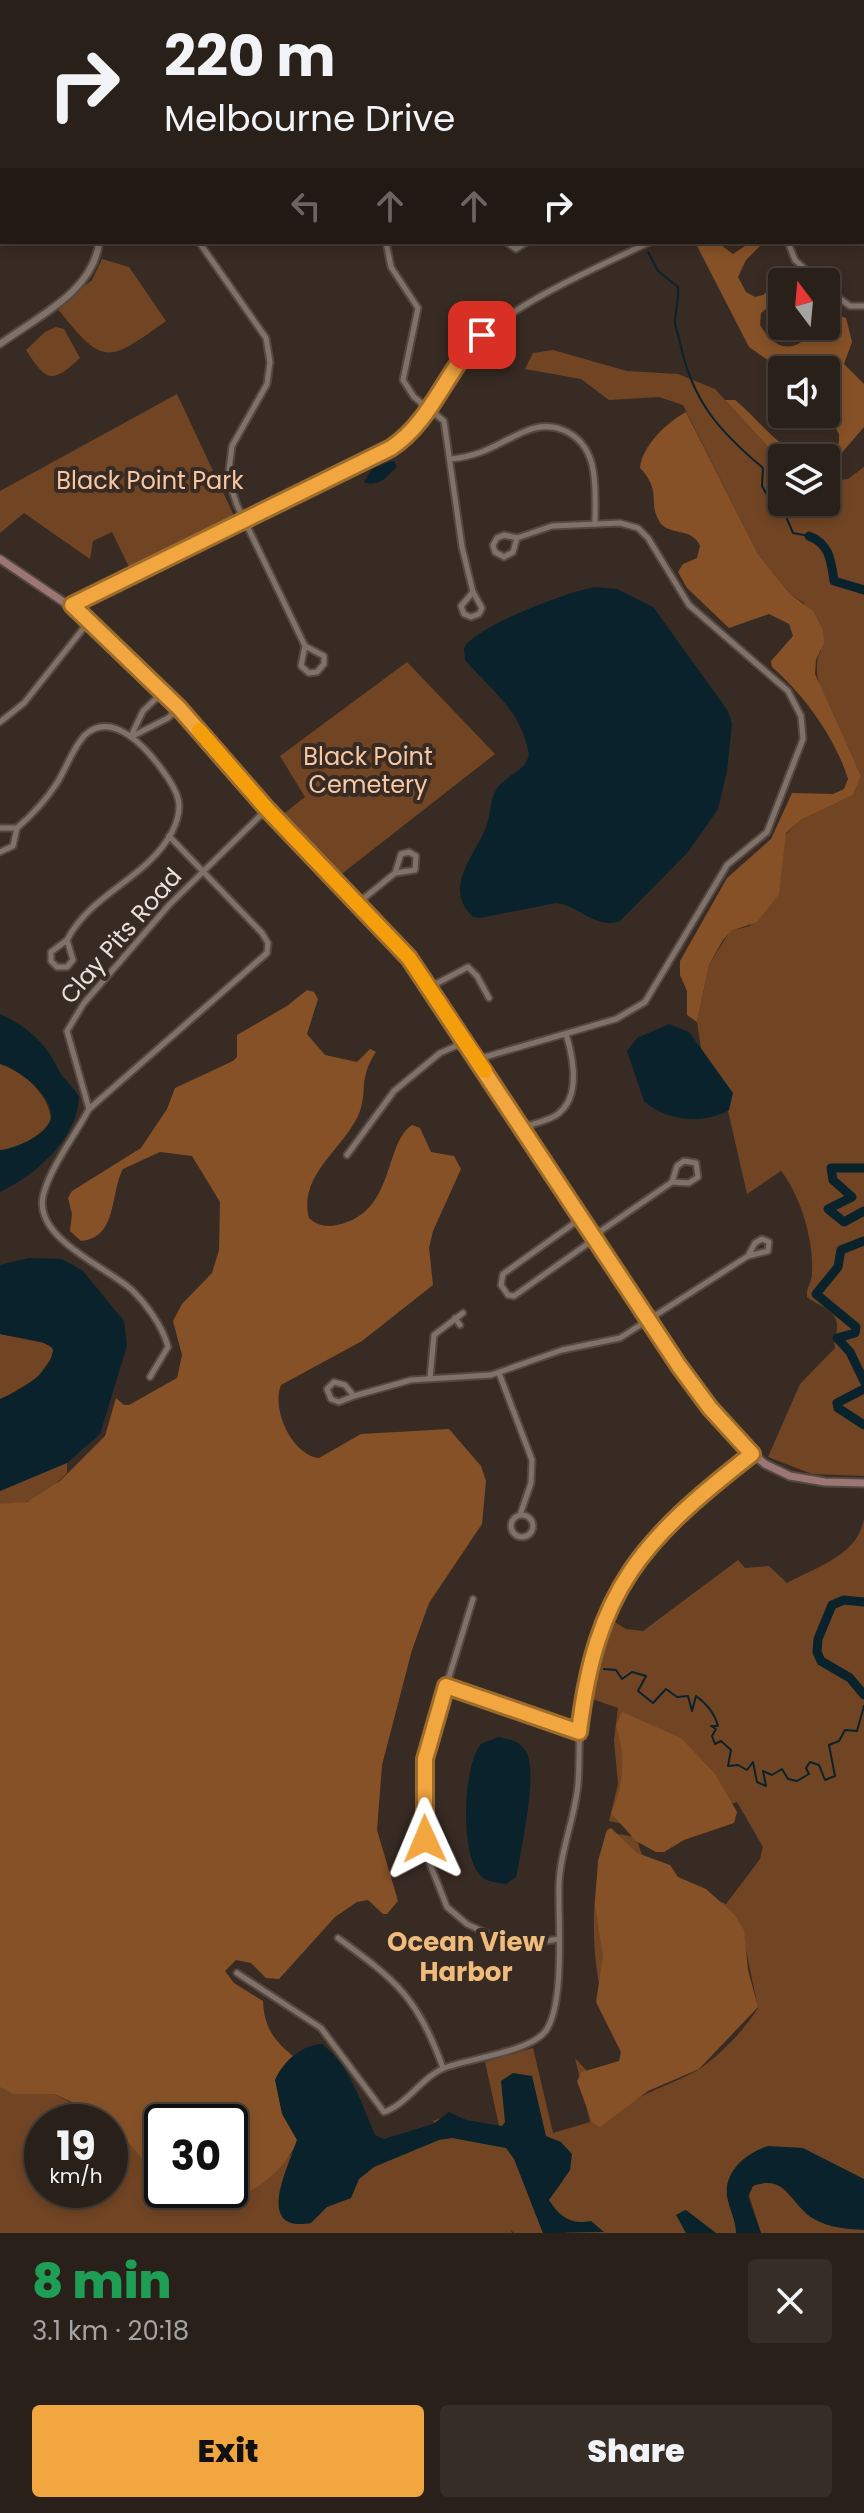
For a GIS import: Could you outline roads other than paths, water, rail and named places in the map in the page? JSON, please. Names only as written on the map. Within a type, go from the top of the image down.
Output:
[{"type":"main road","points":[[0,559],[90,620],[179,708],[267,809],[402,950],[478,1059],[648,1321],[710,1408],[752,1454],[777,1471],[794,1477],[864,1483]]},
{"type":"street","points":[[629,0],[637,0]]},
{"type":"street","points":[[0,344],[85,280],[95,263],[99,244]]},
{"type":"street","points":[[200,244],[258,323],[269,350],[265,389],[232,446],[228,461],[230,488],[305,646],[301,666],[309,673],[317,672],[324,664],[323,654],[305,646]]},
{"type":"street","points":[[386,244],[391,267],[418,308],[403,380],[411,395],[443,419],[462,547],[473,592],[482,608],[471,617],[463,613],[461,605],[473,592]]},
{"type":"street","points":[[72,605],[386,452],[408,435],[430,408],[462,356],[488,330],[646,244]]},
{"type":"street","points":[[789,244],[795,260],[804,268]]},
{"type":"street","points":[[840,299],[850,306],[864,306]]},
{"type":"street","points":[[451,459],[487,453],[535,428],[566,432],[583,444],[591,459],[595,524]]},
{"type":"street","points":[[478,1059],[624,1017],[651,995],[727,865],[767,832],[797,759],[803,733],[799,710],[788,691],[686,602],[645,534],[629,524],[546,527],[517,538],[499,536],[494,543],[495,552],[502,556],[510,555],[517,538]]},
{"type":"street","points":[[0,722],[24,703],[90,620]]},
{"type":"street","points":[[131,737],[143,711],[163,692]]},
{"type":"street","points":[[131,737],[168,718],[179,708]]},
{"type":"street","points":[[0,852],[13,846],[17,828],[50,793],[86,734],[109,727],[131,737],[156,763],[179,797],[181,811],[169,836],[145,867],[89,909],[67,940],[51,952],[51,961],[57,967],[67,967],[73,960],[67,940]]},
{"type":"street","name":"Clay Pits Road","points":[[89,1109],[83,1081],[68,1045],[67,1028],[121,960],[204,869],[267,809]]},
{"type":"street","points":[[0,828],[17,828]]},
{"type":"street","points":[[150,1377],[168,1347],[147,1308],[125,1284],[62,1241],[44,1212],[42,1201],[89,1109],[267,953],[268,943],[262,933],[204,869],[169,836]]},
{"type":"street","points":[[358,903],[395,873],[415,870],[418,864],[415,855],[409,852],[401,854],[395,873]]},
{"type":"street","points":[[430,987],[468,967],[489,998]]},
{"type":"street","points":[[522,1128],[558,1114],[564,1105],[575,1068],[566,1034]]},
{"type":"street","points":[[347,1155],[394,1091],[437,1055],[466,1041]]},
{"type":"street","points":[[580,1219],[503,1274],[501,1285],[508,1295],[514,1296],[672,1182],[682,1161],[690,1160],[697,1165],[699,1173],[695,1181],[672,1182]]},
{"type":"street","points":[[354,1396],[338,1382],[327,1389],[329,1397],[335,1401],[354,1396],[392,1383],[499,1373],[562,1350],[620,1338],[748,1256]]},
{"type":"street","points":[[430,1378],[434,1335],[463,1313]]},
{"type":"street","points":[[455,1318],[460,1325]]},
{"type":"street","points":[[499,1373],[532,1464],[531,1483],[511,1529],[515,1535],[524,1537],[531,1533],[533,1524],[521,1512]]},
{"type":"street","points":[[237,1973],[321,2028],[384,2112],[443,2068],[523,2045],[543,2035],[553,2012],[559,1939],[560,1867],[576,1798],[579,1732],[599,1631],[627,1576],[679,1512],[752,1454]]},
{"type":"street","points":[[473,1599],[429,1736],[424,1777],[426,1848],[440,1894],[454,1915],[509,1945],[522,1946],[559,1939]]},
{"type":"street","points":[[446,1686],[579,1732]]},
{"type":"street","points":[[338,1938],[402,1988],[426,2024],[443,2068]]},
{"type":"street","points":[[246,1979],[250,1973]]},
{"type":"water","points":[[394,461],[397,467],[387,477],[375,483],[364,482],[372,469]]},
{"type":"water","points":[[594,587],[617,589],[653,607],[728,711],[732,724],[727,771],[718,809],[688,852],[620,921],[595,920],[556,903],[473,917],[460,895],[464,872],[486,827],[496,790],[523,766],[529,755],[513,714],[465,660],[464,648],[472,639],[504,620]]},
{"type":"water","points":[[0,1014],[28,1031],[42,1045],[79,1097],[77,1112],[63,1141],[40,1166],[0,1192],[0,1150],[22,1144],[38,1135],[51,1117],[46,1100],[33,1084],[0,1064]]},
{"type":"water","points":[[669,1024],[689,1032],[733,1093],[729,1110],[708,1118],[685,1119],[663,1113],[644,1101],[627,1051],[637,1038]]},
{"type":"water","points":[[29,1258],[62,1259],[83,1271],[124,1321],[127,1346],[100,1434],[67,1463],[0,1491],[0,1399],[26,1386],[42,1373],[52,1357],[53,1348],[42,1342],[0,1334],[0,1265]]},
{"type":"water","points":[[498,1737],[513,1740],[525,1750],[530,1773],[518,1868],[516,1877],[506,1884],[482,1877],[475,1867],[467,1832],[467,1790],[475,1755],[481,1744]]},
{"type":"water","points":[[322,2044],[348,2074],[375,2135],[384,2139],[433,2124],[449,2112],[466,2120],[502,2126],[505,2122],[501,2081],[513,2073],[532,2076],[546,2136],[561,2142],[572,2154],[570,2170],[549,2200],[567,2218],[578,2222],[591,2221],[604,2232],[543,2233],[514,2159],[506,2148],[452,2138],[439,2140],[374,2167],[359,2179],[351,2198],[327,2207],[311,2223],[293,2223],[283,2218],[279,2195],[297,2140],[282,2114],[275,2080],[294,2056]]},
{"type":"water","points":[[768,2146],[803,2148],[864,2179],[864,2230],[839,2228],[820,2222],[806,2213],[781,2187],[764,2183],[753,2186],[748,2197],[761,2233],[736,2233],[727,2196],[729,2179],[745,2158]]},
{"type":"water","points":[[686,2210],[716,2233],[686,2233],[676,2215]]},
{"type":"waterway","points":[[648,252],[658,271],[678,287],[675,324],[685,363],[700,398],[733,441],[763,468],[762,486],[773,506],[785,514],[793,533],[809,536]]},
{"type":"waterway","points":[[809,536],[825,548],[834,581],[864,590]]},
{"type":"waterway","points":[[864,1168],[831,1168],[833,1180],[852,1197],[828,1209],[844,1222],[864,1211]]},
{"type":"waterway","points":[[864,1241],[841,1250],[838,1267],[816,1294],[856,1327],[855,1333],[837,1338],[850,1352],[864,1381]]},
{"type":"waterway","points":[[864,1389],[837,1403],[838,1408],[864,1425]]},
{"type":"waterway","points":[[864,1602],[844,1600],[832,1605],[818,1639],[817,1652],[821,1661],[850,1678],[864,1695]]},
{"type":"waterway","points":[[604,1669],[616,1670],[622,1679],[632,1672],[646,1676],[638,1691],[653,1703],[666,1689],[677,1697],[688,1696],[692,1711],[696,1696],[704,1702],[717,1722],[718,1726],[711,1726],[716,1729],[712,1736],[715,1744],[721,1741],[731,1750],[728,1766],[738,1765],[747,1770],[753,1762],[757,1782],[766,1786],[763,1771],[772,1775],[782,1769],[788,1779],[797,1781],[809,1774],[806,1768],[810,1762],[819,1765],[825,1780],[835,1776],[829,1745],[839,1741],[845,1730],[857,1731],[864,1706]]},
{"type":"district","name":"Ocean View Harbor","points":[[466,1957]]},
{"type":"park label","name":"Black Point Park","points":[[150,481]]},
{"type":"park label","name":"Black Point Cemetery","points":[[368,771]]}]
